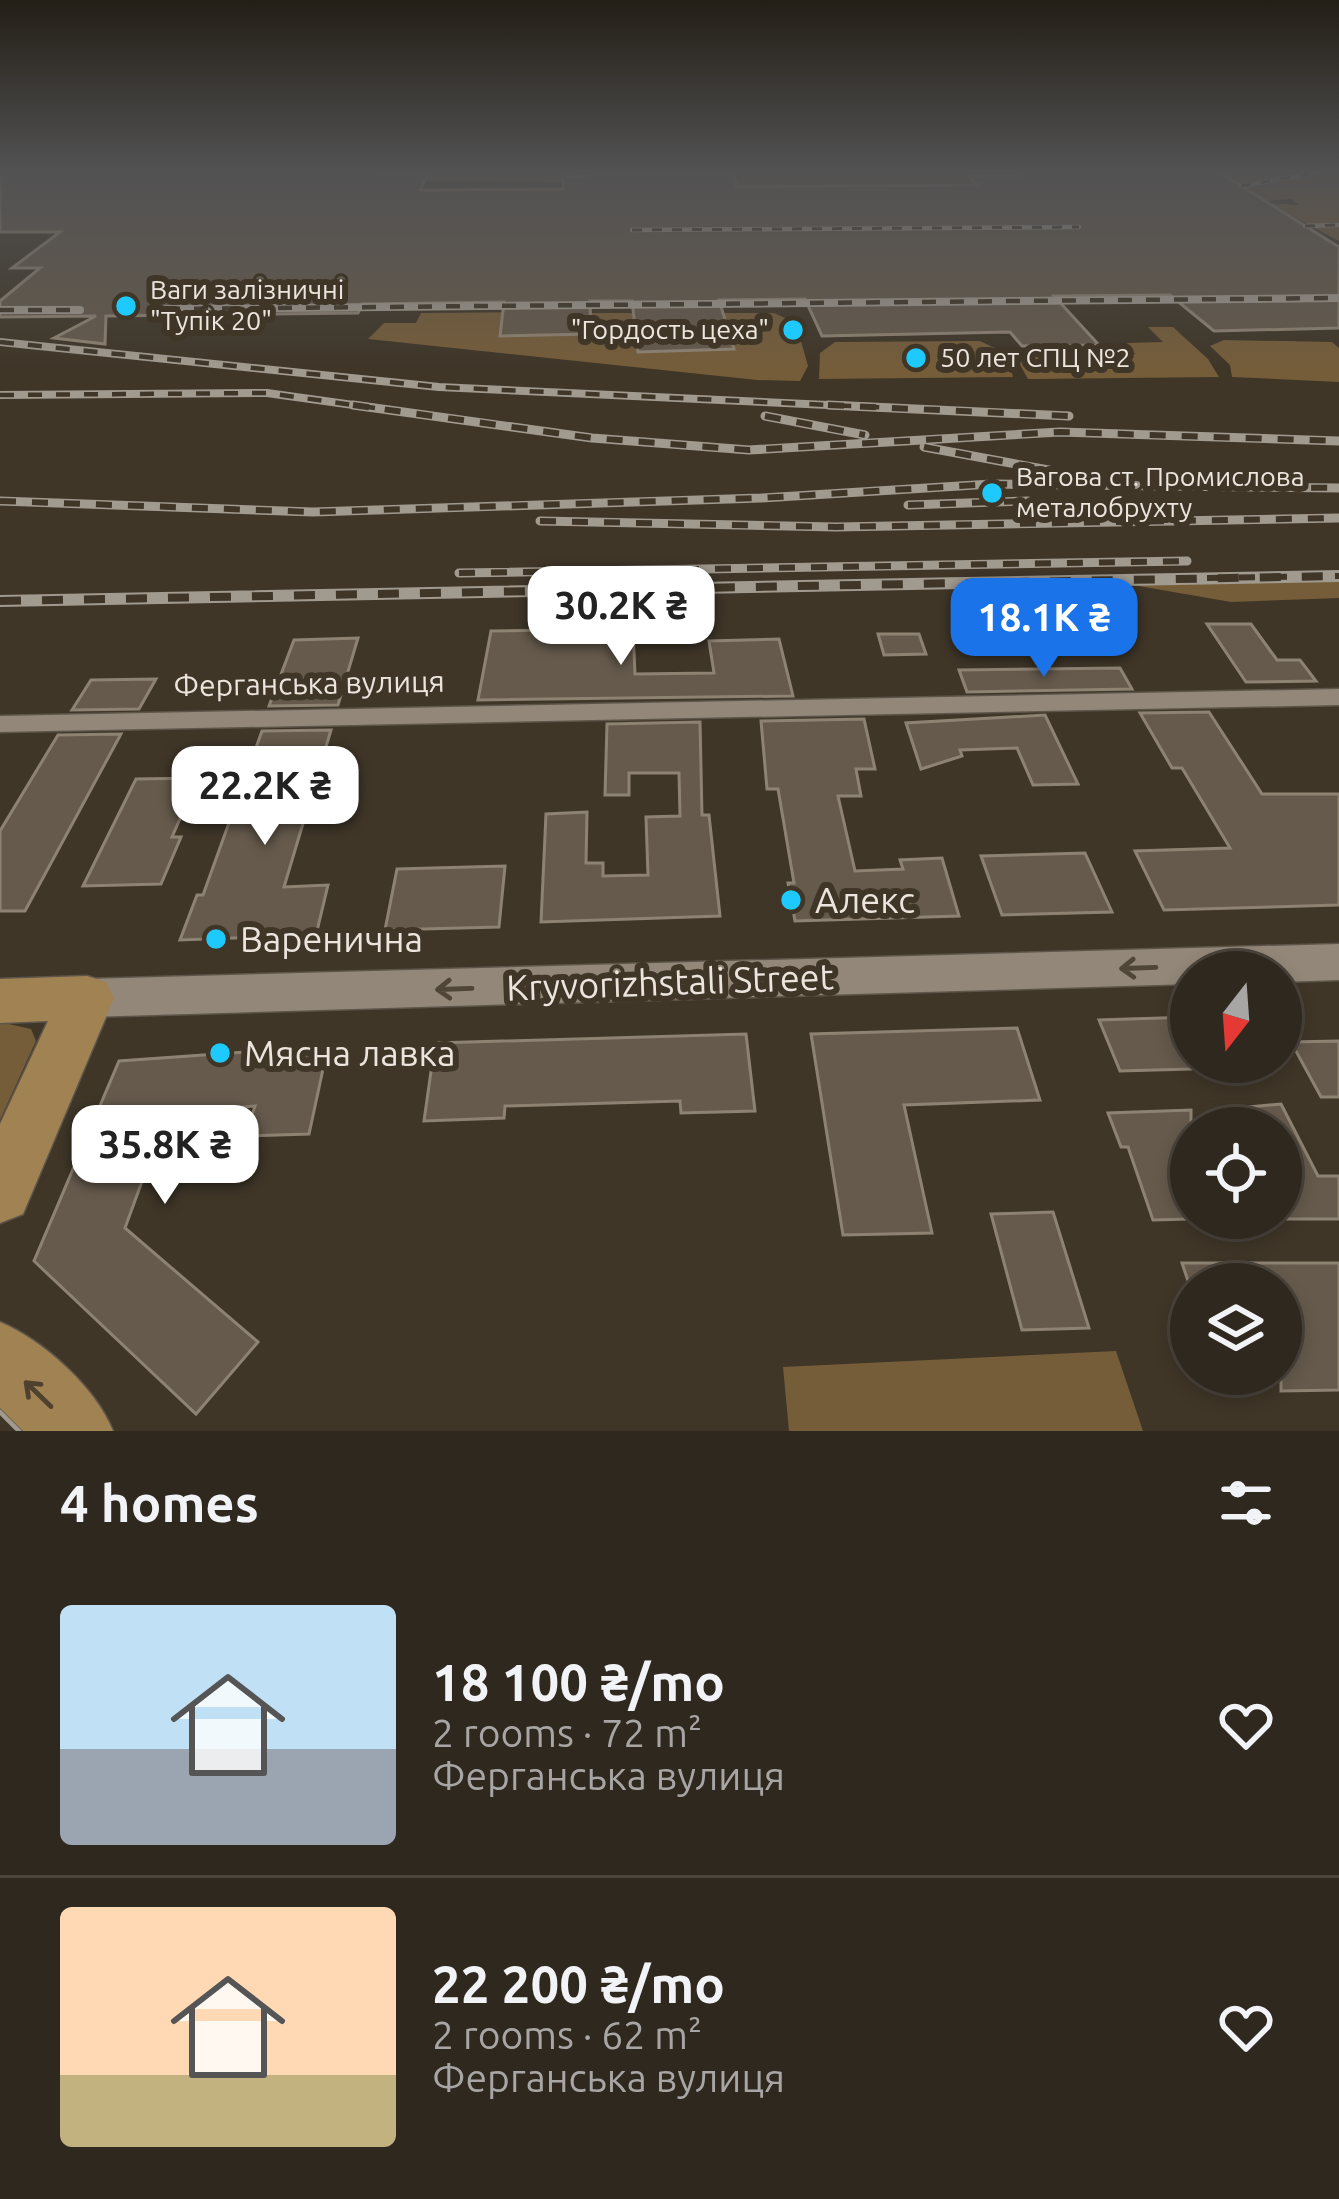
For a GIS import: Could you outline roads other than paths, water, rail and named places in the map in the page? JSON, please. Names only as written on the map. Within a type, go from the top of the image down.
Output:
[{"type":"main road","name":"Kryvorizhstali Street","points":[[0,1001],[1339,962]]},
{"type":"main road","points":[[0,1193],[87,998]]},
{"type":"main road","points":[[0,1358],[76,1431]]},
{"type":"street","name":"Ферганська вулиця","points":[[0,724],[1339,697]]},
{"type":"tram line","points":[[0,1412],[19,1431]]},
{"type":"railway","points":[[166,309],[1339,298]]},
{"type":"railway","points":[[0,310],[80,310]]},
{"type":"railway","points":[[0,342],[439,387],[894,408]]},
{"type":"railway","points":[[0,395],[267,393],[375,408]]},
{"type":"railway","points":[[353,405],[592,438],[749,450],[1060,432],[1339,441]]},
{"type":"railway","points":[[828,405],[1069,416]]},
{"type":"railway","points":[[765,416],[865,435]]},
{"type":"railway","points":[[924,447],[1054,471]]},
{"type":"railway","points":[[0,501],[313,512],[761,498],[992,484],[1339,488]]},
{"type":"railway","points":[[908,505],[1028,501]]},
{"type":"railway","points":[[540,521],[836,527],[1339,518]]},
{"type":"railway","points":[[459,573],[1187,561]]},
{"type":"railway","points":[[0,601],[1339,576],[1207,578]]},
{"type":"place","name":"Ваги залізничні \"Тупік 20\"","points":[[126,306]]},
{"type":"place","name":"\"Гордость цеха\"","points":[[793,330]]},
{"type":"place","name":"50 лет СПЦ №2","points":[[916,358]]},
{"type":"place","name":"Вагова ст. Промислова металобрухту","points":[[992,493]]},
{"type":"place","name":"Алекс","points":[[791,900]]},
{"type":"place","name":"Варенична","points":[[216,939]]},
{"type":"place","name":"Мясна лавка","points":[[220,1053]]}]
